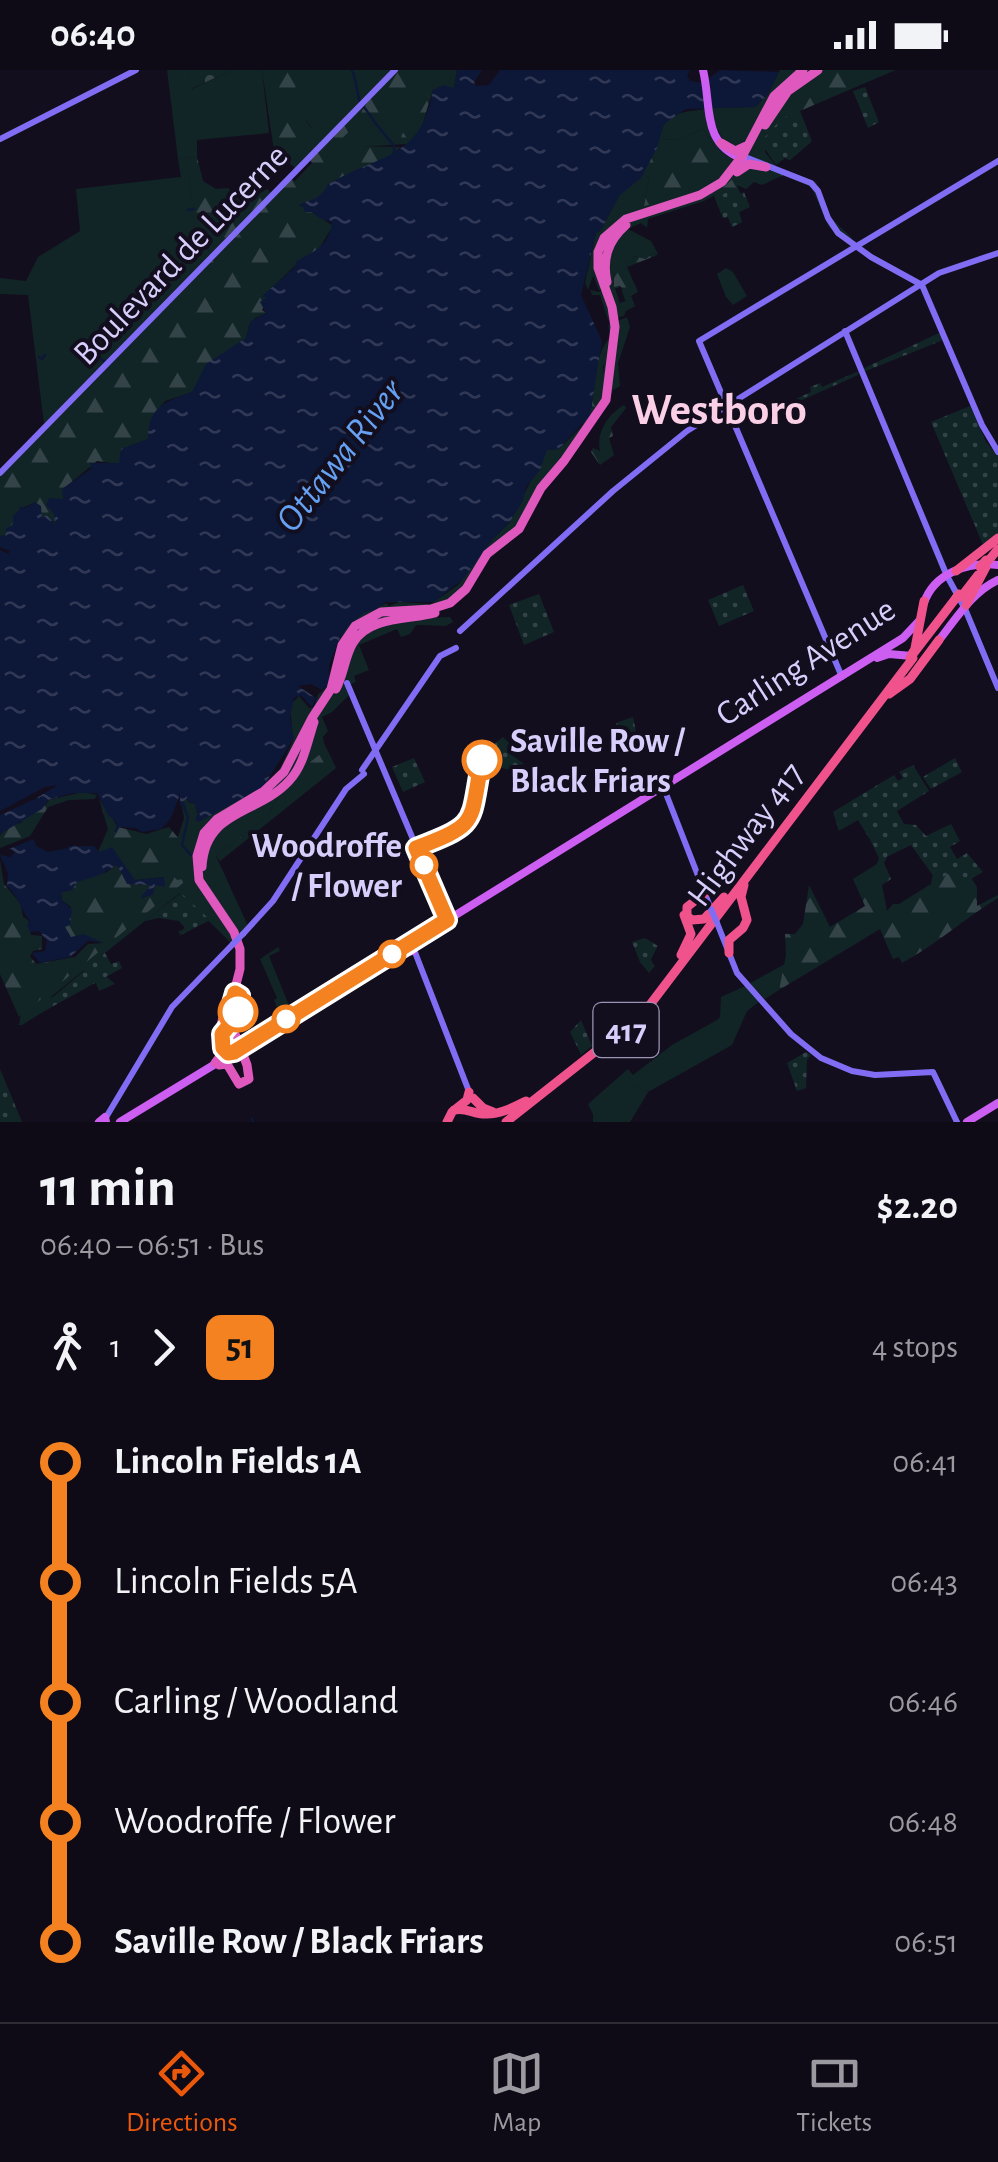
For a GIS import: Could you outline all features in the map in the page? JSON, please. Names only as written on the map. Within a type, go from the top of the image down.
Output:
[{"type":"highway","points":[[730,177],[776,94],[803,70]]},
{"type":"highway","points":[[722,146],[740,151],[788,91],[818,70]]},
{"type":"highway","points":[[757,134],[753,154],[767,166]]},
{"type":"highway","points":[[722,146],[732,164],[730,177]]},
{"type":"highway","points":[[214,1065],[222,1054],[220,1028],[240,969],[240,949],[232,929],[201,885],[196,869],[198,848],[205,832],[217,818],[277,781],[291,763],[331,689],[345,650],[359,634],[370,627],[429,615],[452,606],[468,590],[487,558],[522,529],[544,488],[606,406],[618,344],[604,270],[606,252],[617,233],[638,218],[708,198],[749,164],[767,166]]},
{"type":"highway","points":[[248,1069],[245,1080],[236,1080],[230,1065],[235,1053],[226,1052],[222,1042],[222,1030],[230,1023],[242,974],[243,952],[234,928],[206,887],[204,850],[222,822],[287,784],[303,760],[309,730],[345,678],[346,637],[358,623],[388,611],[431,609],[450,603],[464,592],[488,554],[521,525],[543,486],[604,404],[616,320]]},
{"type":"highway","points":[[950,575],[998,544]]},
{"type":"highway","name":"Highway 417","points":[[510,1122],[644,1014],[913,656],[961,604],[998,544]]},
{"type":"highway","points":[[913,656],[924,601]]},
{"type":"highway","points":[[388,611],[399,614],[395,621]]},
{"type":"highway","points":[[876,706],[911,678],[939,640]]},
{"type":"highway","name":"417","points":[[497,1117],[526,1101],[634,1016],[913,656]]},
{"type":"highway","points":[[728,953],[729,940],[747,920],[741,894],[750,872]]},
{"type":"highway","points":[[702,888],[687,907],[687,916],[692,920],[704,919],[727,894]]},
{"type":"highway","points":[[678,961],[691,934],[683,910],[702,888]]},
{"type":"highway","points":[[723,938],[737,932],[744,916],[737,906],[726,908],[716,923],[726,932],[737,932]]},
{"type":"highway","points":[[214,1065],[227,1064],[233,1079],[240,1084],[249,1079],[230,1023],[231,996]]},
{"type":"highway","points":[[448,1122],[454,1110],[467,1100],[469,1090]]},
{"type":"highway","points":[[469,1090],[482,1108],[497,1117]]},
{"type":"highway","points":[[454,1110],[463,1108],[480,1118]]},
{"type":"highway","points":[[448,1122],[464,1112],[480,1118],[497,1117]]},
{"type":"main road","points":[[0,139],[136,70]]},
{"type":"main road","name":"Boulevard de Lucerne","points":[[0,473],[395,70]]},
{"type":"main road","points":[[703,70],[711,124],[722,146],[743,158],[808,181],[816,188],[830,223],[871,258],[920,284],[998,453]]},
{"type":"main road","points":[[840,676],[700,341],[854,243],[998,161]]},
{"type":"main road","points":[[460,631],[649,459],[727,404],[950,267],[998,253]]},
{"type":"main road","points":[[844,331],[998,688]]},
{"type":"main road","name":"Carling Avenue","points":[[446,918],[499,893],[911,632],[932,587],[950,575],[985,564]]},
{"type":"main road","name":"Carling Avenue","points":[[840,676],[884,655],[926,655],[961,604],[998,580]]},
{"type":"main road","points":[[476,624],[479,612]]},
{"type":"main road","points":[[103,1120],[172,1008],[274,899],[349,784],[363,772],[443,654],[456,648]]},
{"type":"main road","points":[[345,678],[446,918]]},
{"type":"main road","points":[[664,787],[728,953],[742,979],[790,1034],[820,1058],[844,1068],[869,1074],[935,1073],[963,1122]]},
{"type":"main road","name":"Carling Avenue","points":[[255,1041],[413,948],[449,916],[499,893],[518,875],[664,787]]},
{"type":"main road","points":[[420,855],[424,845]]},
{"type":"main road","points":[[508,871],[511,876],[518,875]]},
{"type":"main road","points":[[413,948],[480,1118]]},
{"type":"main road","name":"Carling Avenue","points":[[124,1122],[192,1077],[413,948]]},
{"type":"main road","points":[[192,1077],[196,1066],[214,1065]]},
{"type":"main road","name":"Carling Avenue","points":[[124,1122],[214,1065]]},
{"type":"main road","points":[[963,1122],[998,1104]]},
{"type":"main road","points":[[963,1122],[998,1104]]},
{"type":"green space","points":[[167,70],[190,70],[192,89],[232,70],[262,70],[269,133],[197,140],[197,157],[178,159]]},
{"type":"green space","points":[[190,70],[232,70],[191,89]]},
{"type":"green space","points":[[262,70],[294,70],[304,118],[309,126],[326,136],[359,104],[295,168],[274,150]]},
{"type":"green space","points":[[292,70],[457,70],[454,88],[443,86],[433,90],[419,135],[407,144],[344,148],[323,141],[296,109]]},
{"type":"green space","points":[[398,70],[419,70],[404,90],[405,95],[411,94],[410,98],[356,126],[341,140],[345,144],[340,142],[338,146],[401,147],[385,160],[357,170],[304,207],[333,226],[316,253],[304,257],[263,296],[269,297],[262,310],[266,313],[249,325],[246,339],[223,354],[192,392],[165,401],[152,417],[148,439],[121,449],[120,464],[97,461],[63,489],[55,526],[53,521],[42,518],[35,502],[20,509],[7,535],[0,536],[0,476],[291,179],[295,181],[312,163],[310,160]]},
{"type":"green space","points":[[780,70],[896,70],[782,118],[764,134],[769,137],[765,152],[777,167],[816,182],[831,218],[852,238],[848,242],[829,227],[811,187],[769,169],[768,176],[744,170],[721,192],[704,201],[648,219],[647,228],[641,223],[628,229],[651,241],[658,254],[655,256],[654,252],[646,259],[633,256],[634,261],[625,270],[614,265],[613,284],[620,288],[615,288],[624,316],[608,320],[600,295],[592,295],[590,290],[599,292],[603,289],[599,290],[593,276],[588,290],[585,283],[596,233],[619,196],[642,174],[649,177],[644,205],[675,197],[704,183],[719,164],[717,152],[703,129],[676,140],[659,139],[670,118],[707,109],[716,143],[728,157],[761,161],[727,144],[711,108],[755,107],[768,94]]},
{"type":"green space","points":[[826,70],[857,70],[860,73],[855,81],[860,85],[800,111],[812,141],[790,160],[785,158],[776,165],[763,146],[769,137],[764,135],[770,121],[782,116],[780,109],[794,90]]},
{"type":"green space","points":[[865,87],[879,122],[868,128],[853,91]]},
{"type":"green space","points":[[432,92],[421,129],[400,143],[402,134],[411,128]]},
{"type":"green space","points":[[799,112],[811,142],[790,160],[774,154],[768,138],[759,144],[782,118]]},
{"type":"green space","points":[[703,129],[724,156],[722,168],[713,179],[688,195],[644,206],[649,177],[642,174],[659,139],[676,140]]},
{"type":"green space","points":[[197,157],[203,181],[216,189],[228,188],[243,204],[267,189],[271,193],[209,255],[208,237],[196,240],[189,177],[181,177],[178,159]]},
{"type":"green space","points":[[754,168],[768,176],[767,169],[783,175],[762,185],[754,182],[746,189],[737,185],[746,208],[739,212],[742,222],[732,227],[728,217],[723,218],[714,196],[740,172]]},
{"type":"green space","points":[[189,176],[196,239],[208,237],[209,255],[44,424],[28,295],[0,294],[0,278],[26,281],[38,257],[80,231],[76,189]]},
{"type":"green space","points":[[730,191],[733,197],[744,192],[750,207],[739,212],[742,222],[732,227],[728,217],[723,218],[715,198]]},
{"type":"green space","points":[[654,252],[655,256],[627,267],[638,292],[631,296],[635,306],[624,316],[618,304],[625,301],[628,306],[630,297],[620,286],[614,287],[613,266],[625,270],[627,264],[634,261],[633,256],[646,259]]},
{"type":"green space","points":[[726,268],[733,272],[747,296],[733,305],[717,274]]},
{"type":"green space","points":[[621,289],[630,298],[627,306]]},
{"type":"green space","points":[[627,317],[630,327],[618,363],[620,386],[613,390],[603,411],[544,489],[522,531],[488,560],[458,602],[428,618],[450,617],[453,622],[446,626],[416,625],[410,634],[401,637],[397,629],[359,645],[369,670],[354,676],[356,682],[347,686],[350,694],[322,717],[328,731],[323,737],[325,751],[309,763],[299,792],[290,798],[280,795],[266,817],[216,856],[248,926],[231,943],[180,893],[100,957],[106,976],[115,984],[99,991],[93,976],[84,970],[51,997],[56,1004],[19,1025],[21,1013],[87,960],[165,877],[184,818],[182,806],[186,796],[188,802],[195,804],[198,816],[223,808],[269,781],[281,767],[293,740],[290,705],[299,696],[309,708],[314,707],[318,694],[328,687],[338,646],[354,619],[386,603],[431,604],[458,585],[509,523],[547,450],[559,449],[595,406],[611,337],[608,325]]},
{"type":"green space","points":[[939,333],[943,340],[866,371],[862,369]]},
{"type":"green space","points":[[611,337],[595,407],[592,406],[597,368]]},
{"type":"green space","points":[[859,371],[858,375],[762,418],[761,415],[811,392],[810,387],[820,383],[822,387]]},
{"type":"green space","points":[[624,405],[626,408],[611,427],[613,436],[609,438],[614,455],[600,465],[591,452],[593,448],[600,451],[604,425]]},
{"type":"green space","points":[[970,406],[986,442],[998,456],[998,537],[984,547],[931,422]]},
{"type":"green space","points":[[743,585],[754,611],[719,626],[708,600]]},
{"type":"green space","points":[[539,594],[554,632],[524,645],[509,605]]},
{"type":"green space","points":[[633,717],[638,742],[622,740],[616,723]]},
{"type":"green space","points":[[321,737],[336,768],[220,861],[216,856],[266,817],[280,795],[290,797],[298,792],[296,785],[309,763],[324,751],[324,747],[319,748]]},
{"type":"green space","points":[[503,737],[512,746],[509,753],[524,764],[516,765],[516,771],[483,764],[487,750]]},
{"type":"green space","points":[[414,758],[425,782],[403,792],[392,767]]},
{"type":"green space","points":[[955,758],[962,772],[931,789],[923,777]]},
{"type":"green space","points":[[913,765],[929,791],[897,811],[904,824],[916,825],[926,836],[951,824],[960,841],[950,847],[957,859],[967,853],[983,872],[971,879],[969,876],[963,880],[956,869],[937,881],[911,845],[882,859],[858,820],[839,831],[833,812],[894,775],[898,781],[903,778],[899,772]]},
{"type":"green space","points":[[83,792],[97,795],[94,799],[69,800],[48,807],[30,836],[0,848],[0,835],[11,825],[21,823],[49,800]]},
{"type":"green space","points":[[99,799],[118,827],[146,834],[169,827],[180,840],[170,872],[177,880],[183,879],[183,883],[19,1017],[0,974],[0,860],[4,884],[20,903],[31,935],[42,936],[42,949],[30,956],[36,964],[75,957],[88,944],[104,943],[70,937],[64,927],[71,907],[62,900],[61,893],[83,878],[117,865],[130,881],[151,885],[141,898],[153,895],[155,885],[166,885],[164,877],[135,880],[116,855],[98,852],[108,829]]},
{"type":"green space","points":[[860,819],[888,855],[884,863],[891,879],[882,885],[887,911],[931,884],[933,874],[951,863],[963,865],[977,887],[977,906],[998,898],[902,963],[899,957],[893,959],[880,929],[779,990],[786,955],[785,934],[795,934],[803,924],[809,885],[830,927],[865,906],[853,879],[877,864],[879,858]]},
{"type":"green space","points":[[181,893],[210,920],[181,935],[178,932],[185,928],[179,921],[145,921]]},
{"type":"green space","points":[[645,938],[658,946],[649,973],[632,942]]},
{"type":"green space","points":[[278,947],[280,951],[269,956],[292,1013],[281,1019],[274,1000],[277,998],[260,959]]},
{"type":"green space","points":[[105,953],[111,964],[119,961],[122,968],[21,1024]]},
{"type":"green space","points":[[785,964],[779,990],[765,999],[750,983]]},
{"type":"green space","points":[[745,986],[760,1001],[747,1011],[732,1045],[648,1092],[633,1085],[608,1122],[593,1122],[588,1104],[628,1069],[633,1075],[672,1045],[717,1020],[721,997]]},
{"type":"green space","points":[[581,1020],[592,1046],[581,1055],[570,1032]]},
{"type":"green space","points":[[806,1052],[811,1055],[807,1060],[806,1088],[797,1091],[787,1063]]},
{"type":"green space","points":[[0,1069],[22,1122],[0,1122]]},
{"type":"green space","points":[[633,1085],[648,1092],[630,1122],[608,1122],[614,1099]]},
{"type":"water","name":"Ottawa River","points":[[457,70],[482,70],[474,82],[476,86],[489,85],[500,70],[690,70],[690,81],[703,83],[720,70],[779,72],[768,94],[755,107],[686,109],[664,124],[641,178],[619,196],[596,233],[581,295],[602,341],[590,415],[559,449],[547,450],[540,470],[526,487],[523,501],[509,523],[464,578],[434,602],[385,602],[348,626],[329,665],[329,685],[322,690],[311,684],[298,686],[316,698],[312,707],[301,695],[294,698],[290,718],[294,738],[263,787],[199,822],[195,820],[195,804],[188,797],[184,801],[186,808],[180,805],[180,794],[171,818],[161,829],[142,832],[119,827],[116,833],[117,823],[108,815],[97,793],[73,793],[48,800],[42,809],[0,834],[0,815],[58,785],[45,787],[0,811],[0,550],[8,554],[10,551],[0,547],[0,536],[7,535],[6,528],[13,525],[19,506],[25,508],[35,502],[41,506],[42,518],[47,515],[55,525],[54,514],[46,505],[49,498],[63,499],[62,489],[91,469],[90,463],[119,463],[121,449],[148,439],[151,420],[160,407],[192,392],[206,364],[246,338],[251,321],[266,313],[260,302],[267,297],[261,297],[297,261],[325,242],[332,222],[305,212],[298,205],[318,196],[328,184],[385,158],[410,141],[420,129],[433,90],[443,85],[454,88]]},
{"type":"water","points":[[34,839],[36,846],[48,852],[68,846],[94,846],[99,852],[112,847],[135,880],[164,877],[165,887],[155,885],[153,895],[140,898],[151,885],[127,884],[117,865],[77,882],[72,890],[61,893],[72,910],[70,925],[65,927],[71,937],[84,934],[104,943],[89,940],[70,957],[40,963],[32,953],[45,951],[47,941],[39,931],[30,932],[30,920],[7,886],[8,873],[0,855],[10,857],[15,852],[9,849]]},
{"type":"waterway","points":[[352,70],[356,83]]},
{"type":"waterway","points":[[356,85],[360,103]]},
{"type":"waterway","points":[[364,107],[372,118]]},
{"type":"waterway","points":[[373,120],[394,146],[394,153]]},
{"type":"waterway","points":[[188,210],[194,209]]},
{"type":"waterway","points":[[81,343],[105,362]]},
{"type":"waterway","points":[[39,357],[45,355]]},
{"type":"waterway","points":[[184,807],[188,818],[182,845],[191,855]]},
{"type":"bus line","name":"51","points":[[238,1012],[240,996],[235,993],[232,1022],[223,1028],[222,1034],[223,1048],[228,1053],[447,920],[416,848],[458,830],[470,820],[482,760]]},
{"type":"place","name":"Saville Row / Black Friars","points":[[482,760]]},
{"type":"place","name":"Woodroffe / Flower","points":[[424,865]]},
{"type":"district","name":"Westboro","points":[[719,408]]}]
